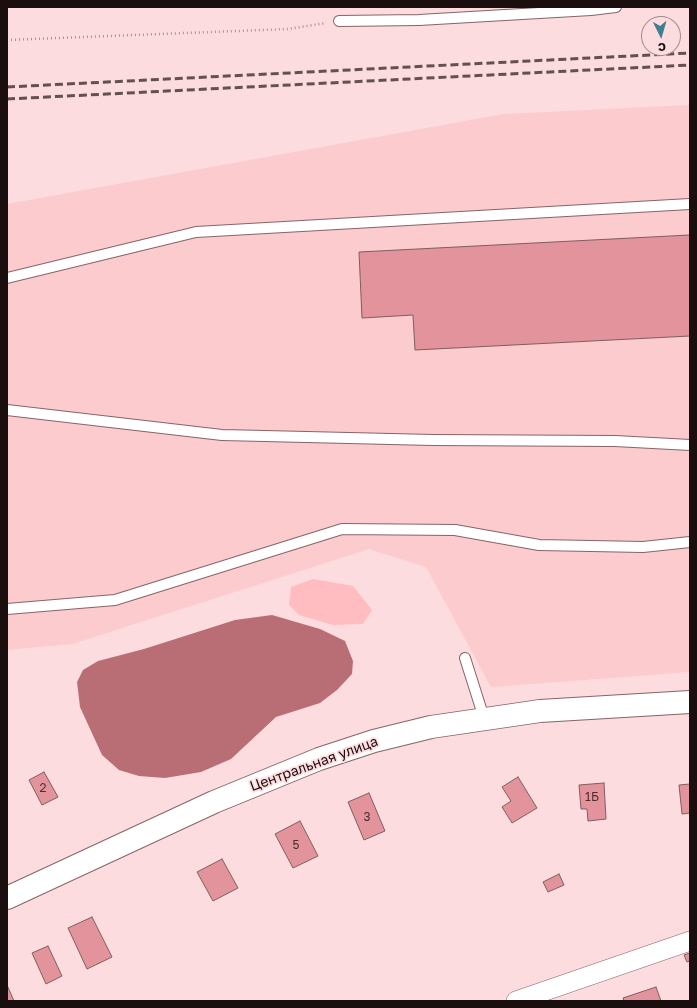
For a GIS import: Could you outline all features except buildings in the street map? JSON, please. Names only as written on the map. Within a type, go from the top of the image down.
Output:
[{"type":"main road","name":"Центральная улица","points":[[7,898],[214,802],[319,759],[374,741],[484,718],[540,711],[690,702]]},
{"type":"street","points":[[516,1001],[690,942]]},
{"type":"lane","points":[[339,21],[419,20],[591,10],[616,7]]},
{"type":"lane","points":[[7,278],[196,232],[690,204]]},
{"type":"lane","points":[[7,410],[222,435],[425,440],[615,441],[690,445]]},
{"type":"lane","points":[[7,609],[115,600],[342,529],[455,530],[539,545],[643,547],[690,542]]},
{"type":"lane","points":[[465,658],[484,718]]},
{"type":"path","points":[[7,40],[288,29],[339,21]]},
{"type":"shaded area","points":[[690,105],[690,672],[491,687],[426,567],[369,549],[72,644],[7,650],[7,204],[504,114]]},
{"type":"shaded area","points":[[313,579],[353,586],[372,610],[363,624],[333,625],[299,615],[289,605],[291,587]]},
{"type":"shaded area","points":[[272,615],[320,629],[345,641],[353,661],[352,674],[337,690],[320,703],[276,717],[231,759],[201,772],[165,778],[139,776],[119,770],[102,755],[80,707],[77,682],[83,670],[98,661],[144,649],[235,620]]},
{"type":"railway","points":[[7,87],[690,53]]},
{"type":"railway","points":[[7,99],[690,65]]}]
